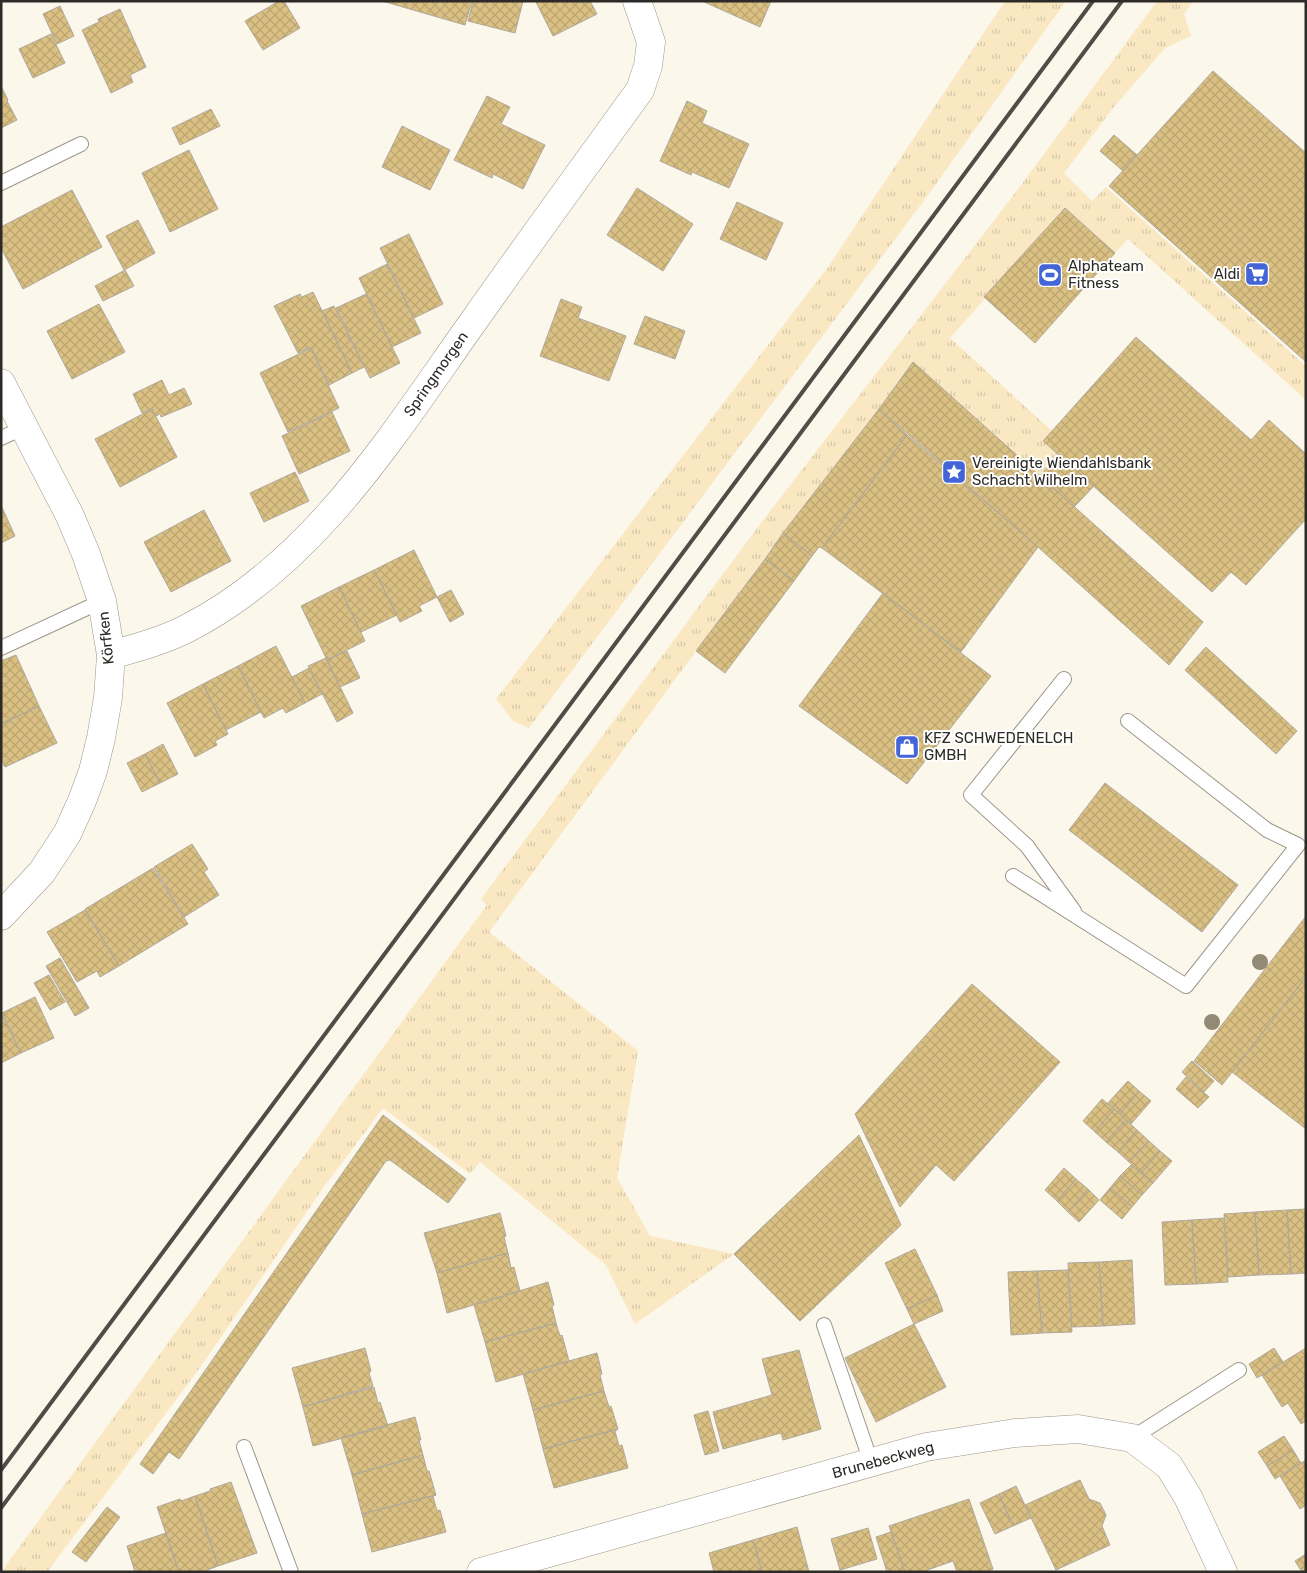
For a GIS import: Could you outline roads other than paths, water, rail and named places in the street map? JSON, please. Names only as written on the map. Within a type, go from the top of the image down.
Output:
[{"type":"street","name":"Springmorgen","points":[[111,655],[147,646],[186,629],[228,604],[264,576],[308,537],[333,511],[385,446],[640,90],[648,66],[651,42],[637,1]]},
{"type":"street","name":"Körfken","points":[[1,383],[13,433],[83,546],[102,601],[111,655],[108,698],[101,738],[93,771],[82,801],[67,834],[42,872],[1,916]]},
{"type":"street","name":"Brunebeckweg","points":[[480,1572],[926,1447],[1015,1433],[1078,1429],[1132,1438],[1169,1466],[1188,1497],[1222,1572]]},
{"type":"lane","points":[[1,183],[81,144]]},
{"type":"lane","points":[[1,648],[102,601]]},
{"type":"lane","points":[[1064,679],[971,795],[1027,846],[1079,917]]},
{"type":"lane","points":[[1013,876],[1186,986],[1298,845],[1267,830],[1128,721]]},
{"type":"lane","points":[[824,1324],[871,1462]]},
{"type":"lane","points":[[1132,1438],[1239,1370]]},
{"type":"lane","points":[[244,1447],[291,1572]]},
{"type":"railway","points":[[1,1470],[1093,1]]},
{"type":"railway","points":[[1,1508],[1122,1]]},
{"type":"place","name":"Aldi","points":[[1257,274]]},
{"type":"place","name":"Alphateam Fitness","points":[[1050,275]]},
{"type":"place","name":"Vereinigte Wiendahlsbank Schacht Wilhelm","points":[[954,472]]},
{"type":"place","name":"KFZ SCHWEDENELCH GMBH","points":[[907,747]]}]
